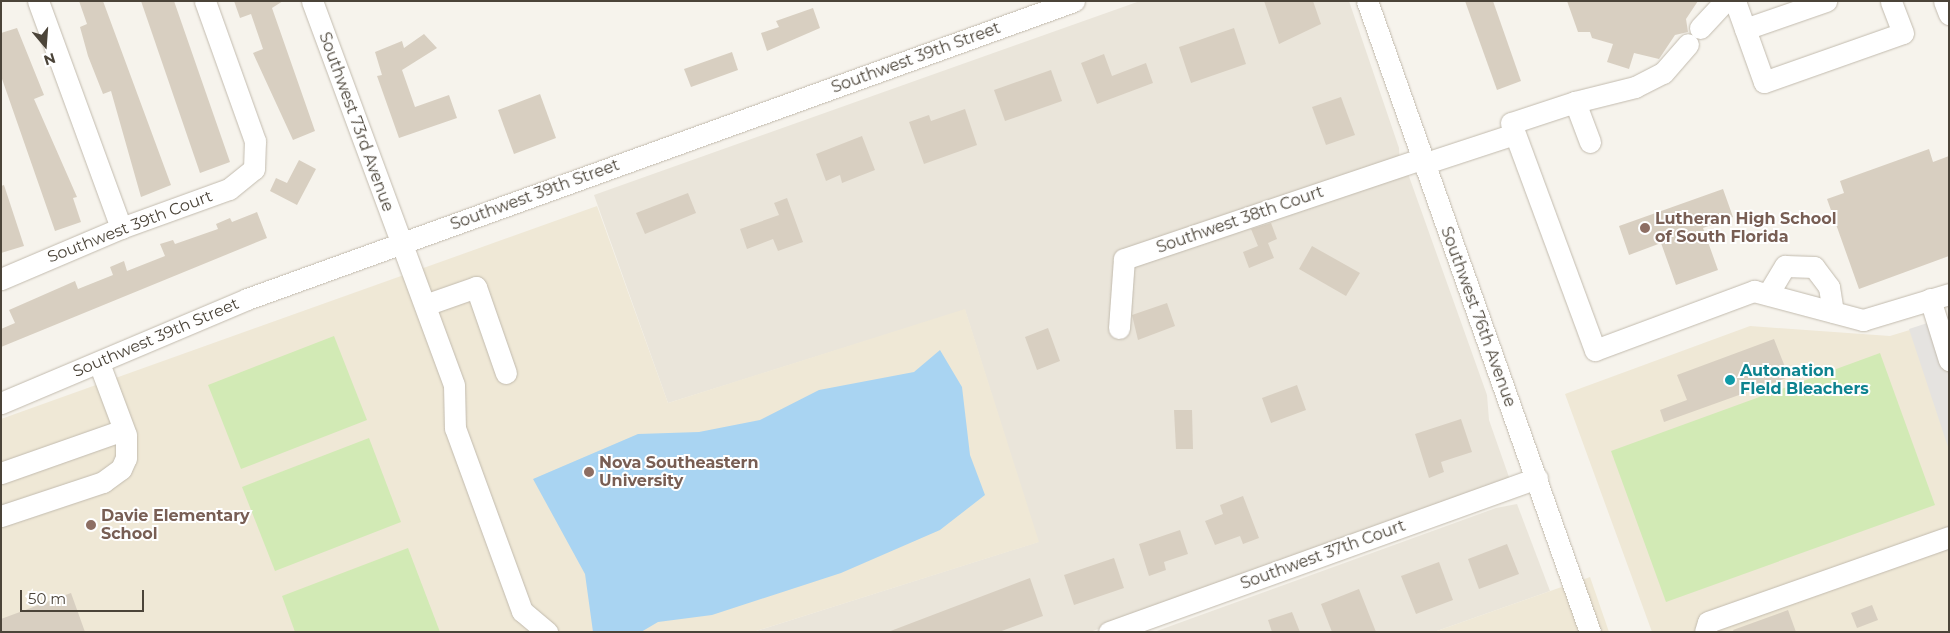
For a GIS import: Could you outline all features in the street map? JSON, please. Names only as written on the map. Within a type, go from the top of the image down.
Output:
[{"type":"street","points":[[38,1],[120,228]]},
{"type":"street","name":"Southwest 39th Court","points":[[1,279],[120,228],[230,189],[254,169],[255,141],[205,1]]},
{"type":"street","name":"Southwest 73rd Avenue","points":[[312,1],[454,384],[455,428],[522,611],[547,632]]},
{"type":"street","name":"Southwest 39th Street","points":[[1,403],[247,299],[1074,1]]},
{"type":"street","name":"Southwest 76th Avenue","points":[[1367,1],[1422,162],[1537,478],[1590,632]]},
{"type":"street","points":[[1725,1],[1663,73],[1642,84],[1575,102],[1510,123],[1595,350],[1754,291],[1863,320],[1939,297],[1949,360]]},
{"type":"street","points":[[1735,1],[1764,82],[1903,33],[1891,1]]},
{"type":"street","points":[[1745,29],[1826,1]]},
{"type":"street","points":[[1944,1],[1949,14]]},
{"type":"street","points":[[1575,102],[1590,142]]},
{"type":"street","points":[[1422,162],[1514,134]]},
{"type":"street","name":"Southwest 38th Court","points":[[1119,328],[1124,259],[1422,162]]},
{"type":"street","points":[[1768,294],[1785,266],[1814,267],[1829,287],[1833,312]]},
{"type":"street","points":[[425,305],[476,288],[506,373]]},
{"type":"street","points":[[1,516],[113,477],[126,458],[123,430],[98,363]]},
{"type":"street","points":[[1,473],[123,430]]},
{"type":"street","name":"Southwest 37th Court","points":[[1109,632],[1537,478]]},
{"type":"street","points":[[1706,627],[1949,537]]},
{"type":"shaded area","points":[[1140,1],[1349,1],[1399,148],[1400,169],[1406,168],[1487,395],[1489,420],[1510,480],[1090,632],[753,632],[1038,542],[965,310],[668,403],[594,195]]},
{"type":"shaded area","name":"Nova Southeastern University","points":[[597,206],[668,403],[965,309],[1039,542],[753,632],[1,632],[1,419]]},
{"type":"shaded area","points":[[1949,316],[1949,450],[1909,329]]},
{"type":"shaded area","points":[[1949,318],[1949,632],[1652,632],[1565,394],[1750,326],[1890,336]]},
{"type":"shaded area","points":[[1517,504],[1550,591],[1434,632],[1154,632],[1496,508]]},
{"type":"shaded area","points":[[1590,577],[1609,632],[1434,632]]},
{"type":"green space","points":[[334,336],[367,420],[241,469],[208,385]]},
{"type":"green space","points":[[1880,353],[1935,505],[1666,602],[1611,451]]},
{"type":"green space","points":[[369,438],[401,522],[275,571],[242,487]]},
{"type":"green space","points":[[408,548],[440,632],[295,632],[282,596]]},
{"type":"water","points":[[940,350],[962,387],[970,455],[985,495],[940,530],[841,573],[712,615],[658,622],[641,632],[593,632],[585,574],[533,479],[638,434],[699,432],[760,420],[819,390],[914,372]]},
{"type":"building","points":[[79,1],[103,1],[171,185],[141,197],[111,91],[103,94],[88,56],[80,27],[87,24]]},
{"type":"building","points":[[141,1],[174,1],[230,162],[200,173]]},
{"type":"building","points":[[234,1],[283,1],[272,8],[315,131],[293,140],[253,53],[263,49],[251,14],[240,18]]},
{"type":"building","points":[[1264,1],[1313,1],[1321,24],[1279,44]]},
{"type":"building","points":[[1465,1],[1493,1],[1521,81],[1497,90]]},
{"type":"building","points":[[1567,1],[1698,1],[1686,19],[1688,32],[1675,35],[1659,59],[1634,53],[1629,69],[1607,62],[1613,44],[1592,38],[1590,32],[1578,32]]},
{"type":"building","points":[[813,8],[820,28],[767,51],[761,33],[779,27],[776,21]]},
{"type":"building","points":[[17,28],[44,95],[34,99],[77,197],[73,198],[81,222],[55,231],[1,76],[1,33]]},
{"type":"building","points":[[1234,28],[1246,64],[1191,83],[1179,47]]},
{"type":"building","points":[[424,34],[437,48],[402,70],[415,107],[449,95],[457,118],[399,138],[377,76],[382,75],[375,52],[402,41],[404,48]]},
{"type":"building","points":[[732,52],[738,70],[691,87],[684,69]]},
{"type":"building","points":[[1104,54],[1112,76],[1146,63],[1153,83],[1097,104],[1081,63]]},
{"type":"building","points":[[1051,70],[1062,101],[1005,121],[994,90]]},
{"type":"building","points":[[540,94],[556,138],[514,154],[498,110]]},
{"type":"building","points":[[1341,97],[1355,135],[1326,145],[1312,107]]},
{"type":"building","points":[[965,109],[977,145],[924,164],[909,122],[929,115],[931,121]]},
{"type":"building","points":[[862,136],[875,170],[842,183],[840,175],[826,181],[816,154]]},
{"type":"building","points":[[1929,149],[1933,162],[1949,156],[1949,256],[1859,289],[1827,199],[1844,193],[1840,181]]},
{"type":"building","points":[[299,160],[316,169],[297,205],[270,191],[276,178],[287,183]]},
{"type":"building","points":[[4,185],[24,246],[1,253],[1,186]]},
{"type":"building","points":[[1723,189],[1733,217],[1703,228],[1718,270],[1676,285],[1661,243],[1629,255],[1619,226]]},
{"type":"building","points":[[688,193],[696,213],[645,234],[636,213]]},
{"type":"building","points":[[787,198],[803,242],[778,251],[773,239],[747,249],[740,229],[779,215],[774,203]]},
{"type":"building","points":[[257,212],[267,238],[1,347],[1,329],[15,323],[9,310],[75,281],[78,289],[113,275],[110,267],[124,261],[127,271],[165,256],[160,244],[173,240],[175,244],[218,229],[216,224],[230,218],[232,222]]},
{"type":"building","points":[[1271,223],[1277,239],[1268,243],[1274,258],[1249,268],[1243,252],[1258,246],[1251,229]]},
{"type":"building","points":[[1312,246],[1360,273],[1346,296],[1299,269]]},
{"type":"building","points":[[1167,303],[1175,326],[1138,340],[1132,315]]},
{"type":"building","points":[[1048,328],[1060,361],[1037,370],[1025,337]]},
{"type":"building","name":"Autonation FIeld Bleachers","points":[[1774,339],[1789,377],[1664,422],[1660,410],[1687,400],[1677,375]]},
{"type":"building","points":[[1297,385],[1306,410],[1271,423],[1262,398]]},
{"type":"building","points":[[1174,410],[1192,410],[1193,449],[1176,449]]},
{"type":"building","points":[[1461,419],[1472,452],[1441,462],[1444,472],[1429,478],[1415,434]]},
{"type":"building","points":[[1243,496],[1259,538],[1243,544],[1240,536],[1215,545],[1205,521],[1223,514],[1220,505]]},
{"type":"building","points":[[1180,530],[1188,554],[1164,562],[1166,570],[1149,576],[1139,544]]},
{"type":"building","points":[[1507,544],[1519,574],[1479,589],[1468,559]]},
{"type":"building","points":[[1114,558],[1124,588],[1074,605],[1064,575]]},
{"type":"building","points":[[1439,562],[1453,600],[1416,614],[1401,576]]},
{"type":"building","points":[[1030,578],[1043,616],[999,632],[888,632]]},
{"type":"building","points":[[1359,589],[1376,632],[1332,632],[1321,604]]},
{"type":"building","points":[[71,593],[85,632],[1,632],[1,619]]},
{"type":"building","points":[[1872,605],[1878,620],[1857,628],[1851,613]]},
{"type":"building","points":[[1788,610],[1796,632],[1734,632],[1733,630]]},
{"type":"building","points":[[1292,612],[1300,632],[1272,632],[1268,620]]},
{"type":"place","name":"Lutheran High School of South Florida","points":[[1645,228]]},
{"type":"place","name":"Autonation FIeld Bleachers","points":[[1730,380]]},
{"type":"place","name":"Nova Southeastern University","points":[[589,472]]},
{"type":"place","name":"Davie Elementary School","points":[[91,525]]}]
